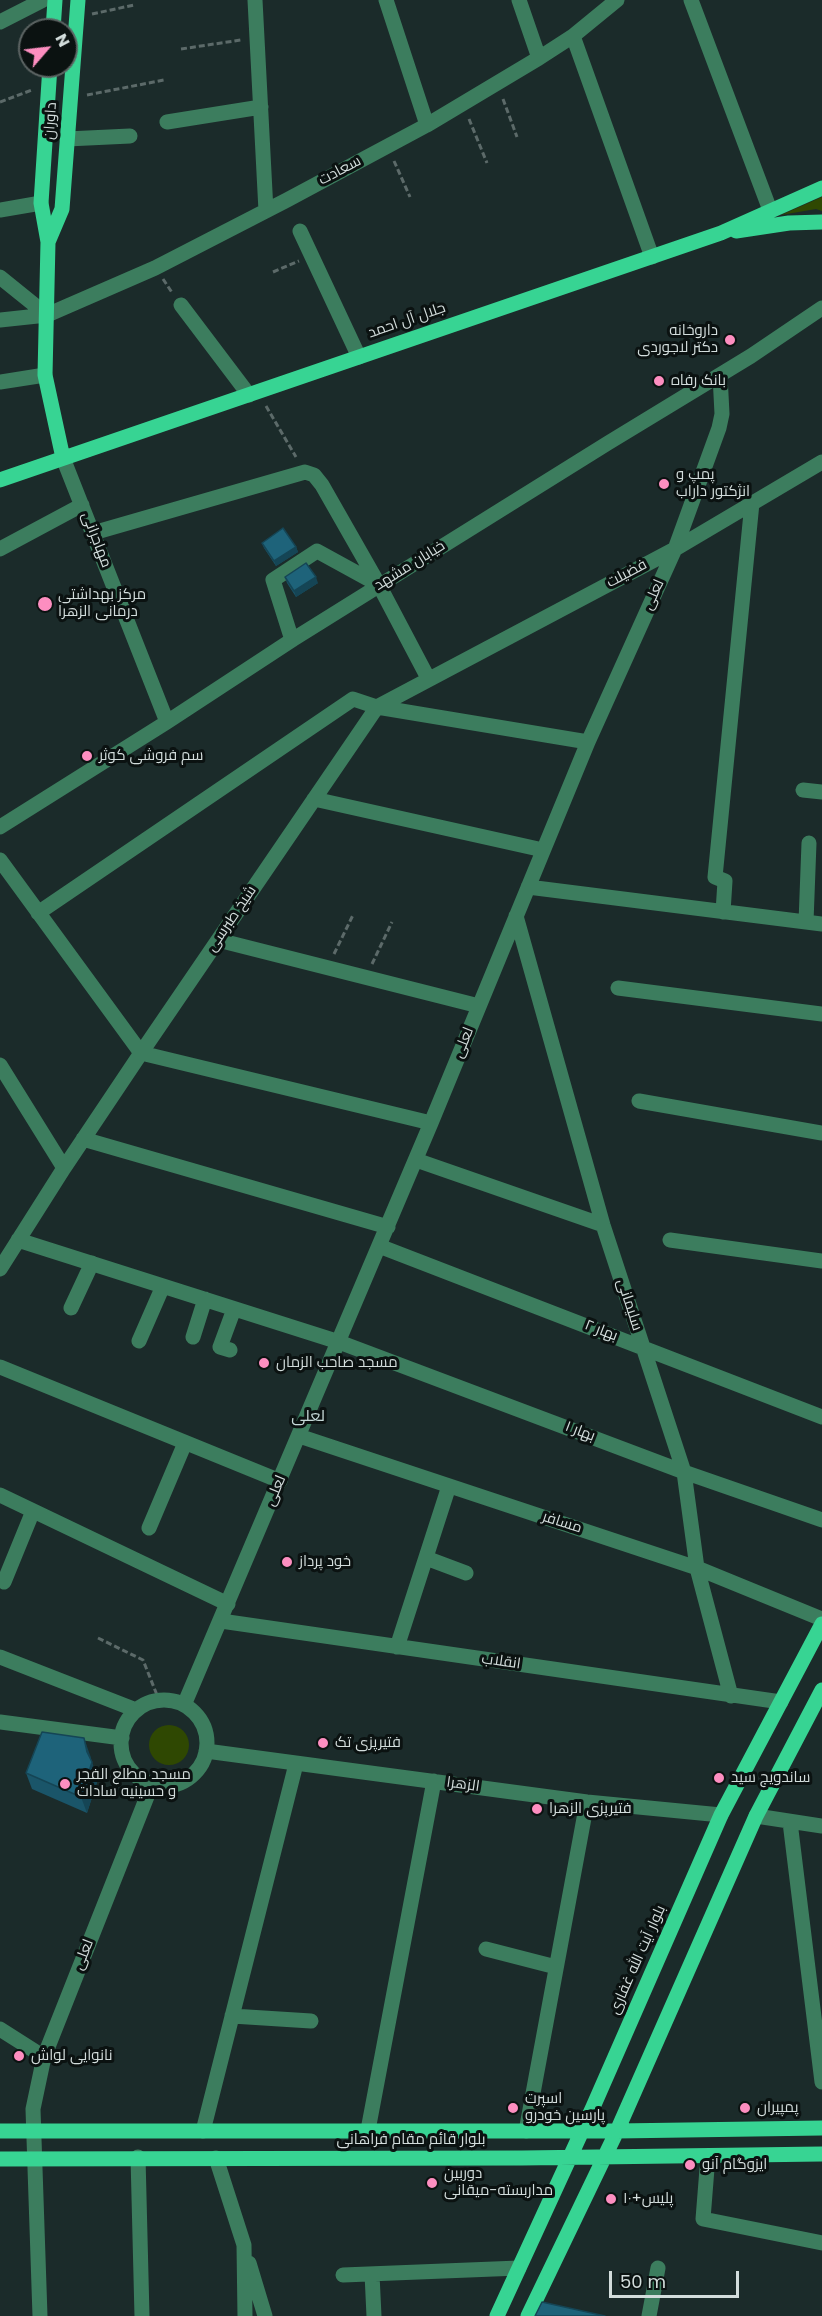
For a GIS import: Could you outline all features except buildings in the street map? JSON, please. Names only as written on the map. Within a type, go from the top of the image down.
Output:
[{"type":"main road","points":[[54,18],[55,0]]},
{"type":"main road","name":"داوران","points":[[48,242],[62,209],[78,0]]},
{"type":"main road","name":"داوران","points":[[49,78],[41,203],[48,242],[45,375],[63,458]]},
{"type":"main road","name":"جلال آل احمد","points":[[0,480],[721,233],[822,188]]},
{"type":"main road","points":[[721,233],[789,223],[822,222]]},
{"type":"main road","name":"بلوار آیت الله غفاری","points":[[497,2316],[568,2157],[582,2131],[721,1815],[822,1624]]},
{"type":"main road","points":[[534,2312],[603,2157],[617,2131],[756,1816],[822,1690]]},
{"type":"main road","name":"بلوار قائم مقام فراهانی","points":[[0,2131],[617,2131],[822,2128]]},
{"type":"main road","name":"بلوار قائم مقام فراهانی","points":[[0,2158],[603,2157],[822,2154]]},
{"type":"street","points":[[0,22],[43,0]]},
{"type":"street","points":[[255,0],[266,211]]},
{"type":"street","points":[[386,0],[427,125]]},
{"type":"street","points":[[519,0],[538,58]]},
{"type":"street","name":"سعادت","points":[[0,320],[47,315],[155,268],[266,211],[427,125],[497,83],[573,36],[617,0]]},
{"type":"street","points":[[691,0],[770,210]]},
{"type":"street","points":[[573,36],[652,257]]},
{"type":"street","points":[[167,122],[261,107]]},
{"type":"street","points":[[67,140],[130,136]]},
{"type":"street","points":[[0,210],[41,203]]},
{"type":"street","points":[[300,231],[359,357]]},
{"type":"street","points":[[0,276],[47,315]]},
{"type":"street","points":[[181,305],[253,393]]},
{"type":"street","name":"خیابان مشهد","points":[[0,827],[292,640],[752,356],[822,308]]},
{"type":"street","points":[[0,382],[45,375]]},
{"type":"street","name":"لعلی","points":[[184,1705],[416,1160],[588,742],[675,549],[719,429],[722,414],[720,375]]},
{"type":"street","name":"مهاجرانی","points":[[63,458],[167,722]]},
{"type":"street","name":"فضیلت","points":[[428,678],[675,549],[822,462]]},
{"type":"street","points":[[93,533],[305,472],[314,475],[322,484],[380,585],[428,678]]},
{"type":"street","points":[[723,912],[725,881],[714,877],[752,503]]},
{"type":"street","points":[[0,549],[82,505]]},
{"type":"street","points":[[292,640],[273,580],[317,551],[380,585]]},
{"type":"street","name":"شیخ طبرسی","points":[[0,1269],[83,1139],[377,707],[428,678]]},
{"type":"street","points":[[38,913],[353,699],[377,707],[588,742]]},
{"type":"street","points":[[803,790],[822,792]]},
{"type":"street","points":[[314,799],[543,850]]},
{"type":"street","points":[[806,922],[809,843]]},
{"type":"street","points":[[0,860],[141,1053],[431,1123]]},
{"type":"street","points":[[528,887],[822,924]]},
{"type":"street","name":"سلیمانی","points":[[516,916],[603,1225],[684,1472],[697,1568],[731,1696]]},
{"type":"street","points":[[218,940],[479,1006]]},
{"type":"street","points":[[618,988],[822,1014]]},
{"type":"street","points":[[0,1065],[64,1168]]},
{"type":"street","points":[[639,1101],[822,1133]]},
{"type":"street","points":[[83,1139],[387,1227]]},
{"type":"street","points":[[416,1160],[603,1225]]},
{"type":"street","name":"بهار ۱","points":[[18,1240],[339,1342],[684,1472],[822,1520]]},
{"type":"street","points":[[670,1240],[822,1261]]},
{"type":"street","name":"بهار ۲","points":[[379,1246],[822,1417]]},
{"type":"street","points":[[71,1308],[92,1263]]},
{"type":"street","points":[[139,1341],[163,1286]]},
{"type":"street","points":[[193,1337],[204,1299]]},
{"type":"street","points":[[230,1350],[220,1347],[234,1309]]},
{"type":"street","points":[[0,1367],[280,1481]]},
{"type":"street","name":"مسافر","points":[[299,1436],[697,1568],[822,1619]]},
{"type":"street","points":[[149,1528],[185,1443]]},
{"type":"street","points":[[397,1647],[449,1486]]},
{"type":"street","points":[[0,1495],[228,1604]]},
{"type":"street","points":[[4,1582],[33,1510]]},
{"type":"street","points":[[426,1558],[466,1573]]},
{"type":"street","name":"انقلاب","points":[[221,1621],[781,1702]]},
{"type":"street","points":[[0,1657],[136,1710]]},
{"type":"street","points":[[159,1700],[184,1705],[200,1720],[207,1740],[202,1762],[196,1772],[186,1780],[176,1784],[152,1784],[137,1776],[126,1763],[122,1738],[126,1723],[136,1710],[151,1702],[159,1700]]},
{"type":"street","points":[[0,1722],[122,1738]]},
{"type":"street","name":"الزهرا","points":[[206,1750],[587,1802],[721,1815]]},
{"type":"street","points":[[203,2131],[296,1764]]},
{"type":"street","points":[[368,2130],[434,1781]]},
{"type":"street","name":"لعلی","points":[[40,2316],[34,2100],[44,2057],[152,1784]]},
{"type":"street","points":[[526,2131],[587,1802]]},
{"type":"street","points":[[756,1816],[822,1826]]},
{"type":"street","points":[[790,1822],[822,2082]]},
{"type":"street","points":[[486,1949],[556,1967]]},
{"type":"street","points":[[232,2016],[311,2020]]},
{"type":"street","points":[[0,2029],[44,2057]]},
{"type":"street","points":[[708,2156],[703,2219],[822,2243]]},
{"type":"street","points":[[138,2157],[142,2316]]},
{"type":"street","points":[[216,2158],[265,2316]]},
{"type":"street","points":[[244,2245],[245,2316]]},
{"type":"street","points":[[343,2275],[519,2268]]},
{"type":"street","points":[[649,2316],[658,2268]]},
{"type":"street","points":[[372,2274],[374,2316]]},
{"type":"path","points":[[76,17],[134,5]]},
{"type":"path","points":[[181,49],[257,37]]},
{"type":"path","points":[[70,99],[164,80]]},
{"type":"path","points":[[497,83],[517,137]]},
{"type":"path","points":[[0,102],[49,84]]},
{"type":"path","points":[[463,103],[487,163]]},
{"type":"path","points":[[387,146],[410,196]]},
{"type":"path","points":[[273,272],[311,255]]},
{"type":"path","points":[[155,268],[181,305]]},
{"type":"path","points":[[253,393],[305,472]]},
{"type":"path","points":[[327,968],[353,915]]},
{"type":"path","points":[[365,977],[392,922]]},
{"type":"path","points":[[98,1638],[143,1660],[159,1700]]},
{"type":"green space","points":[[822,197],[822,211],[816,209],[781,215]]},
{"type":"green space","points":[[169,1725],[183,1731],[189,1745],[183,1759],[169,1765],[155,1759],[149,1745],[155,1731]]},
{"type":"place","name":"داروخانه دکتر لاجوردی","points":[[730,340]]},
{"type":"place","name":"بانک رفاه","points":[[659,381]]},
{"type":"place","name":"پمپ و انژکتور داراب","points":[[664,484]]},
{"type":"place","name":"مرکز بهداشتی درمانی الزهرا","points":[[45,604]]},
{"type":"place","name":"سم فروشی کوثر","points":[[87,756]]},
{"type":"place","name":"مسجد صاحب الزمان","points":[[264,1363]]},
{"type":"place","name":"خود پرداز","points":[[287,1562]]},
{"type":"place","name":"فتیرپزی تک","points":[[323,1743]]},
{"type":"place","name":"ساندویچ سید","points":[[719,1778]]},
{"type":"place","name":"مسجد مطلع الفجر و حسینیه سادات","points":[[65,1784]]},
{"type":"place","name":"فتیرپزی الزهرا","points":[[537,1809]]},
{"type":"place","name":"نانوایی لواش","points":[[19,2056]]},
{"type":"place","name":"اسپرت پارسین خودرو","points":[[513,2108]]},
{"type":"place","name":"پمپیران","points":[[745,2108]]},
{"type":"place","name":"ایزوگام آنو","points":[[690,2165]]},
{"type":"place","name":"دوربین مداربسته-میقانی","points":[[432,2183]]},
{"type":"place","name":"پلیس+۱۰","points":[[611,2199]]},
{"type":"district","name":"لعلی","points":[[308,1417]]}]
